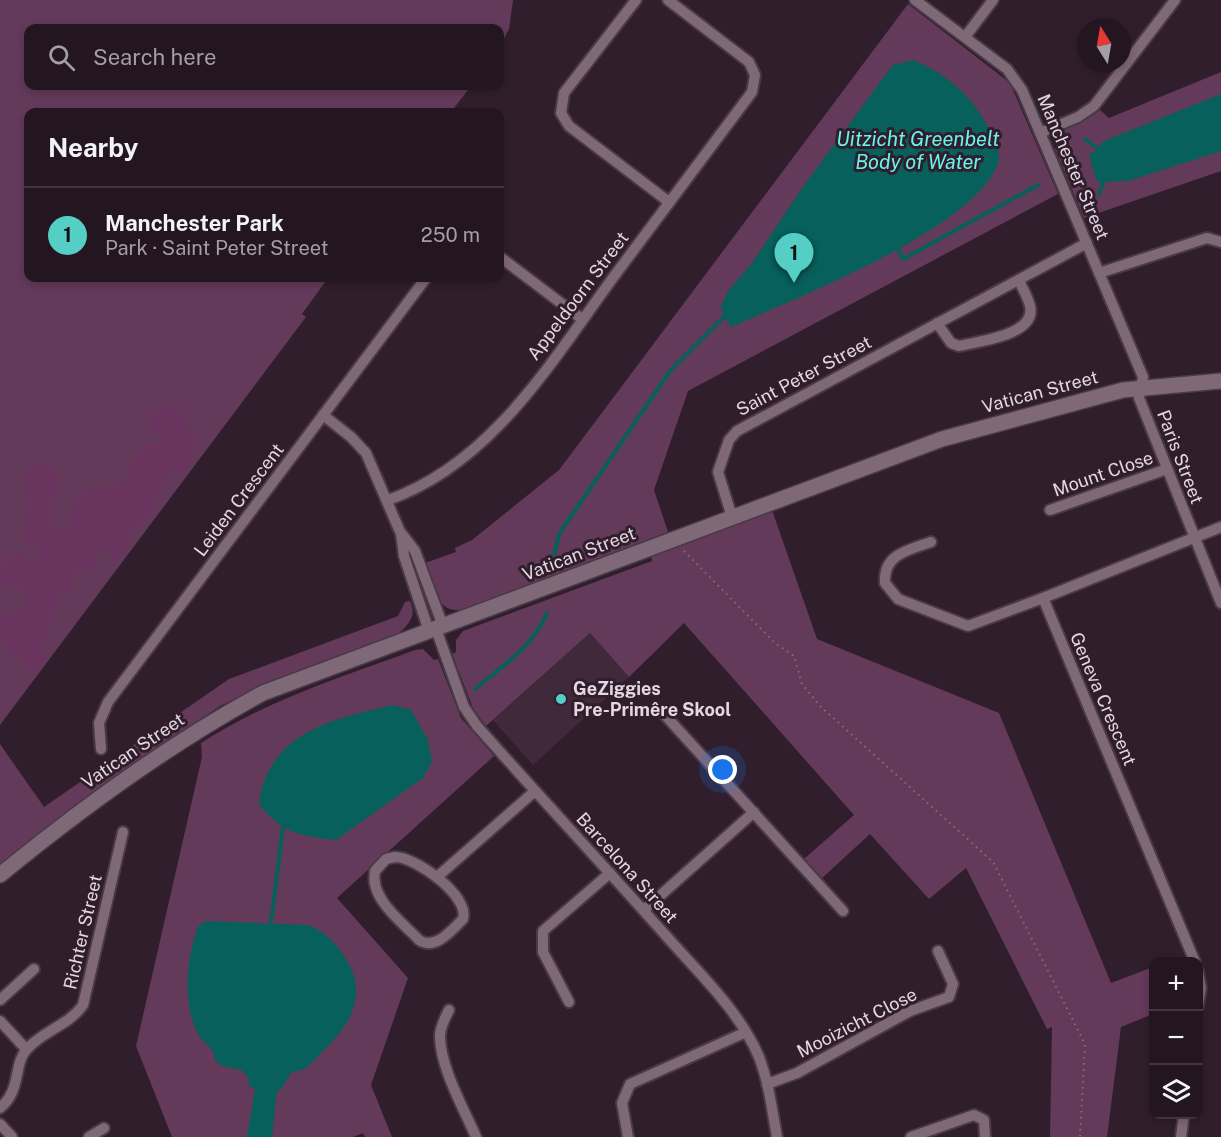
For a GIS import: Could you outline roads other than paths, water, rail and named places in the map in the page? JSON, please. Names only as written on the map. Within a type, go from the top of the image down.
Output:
[{"type":"street","points":[[636,0],[564,93],[561,113],[569,126],[669,202]]},
{"type":"street","name":"Appeldoorn Street","points":[[388,500],[428,483],[490,434],[511,414],[752,92],[755,75],[749,62],[668,0]]},
{"type":"street","name":"Manchester Street","points":[[915,0],[1007,69],[1016,80],[1143,377],[1141,389]]},
{"type":"street","points":[[965,38],[993,0]]},
{"type":"street","points":[[1040,133],[1078,117],[1094,106],[1175,0]]},
{"type":"street","points":[[1099,273],[1207,238],[1221,242]]},
{"type":"street","name":"Saint Peter Street","points":[[732,517],[718,476],[726,449],[734,433],[1087,243]]},
{"type":"street","points":[[504,260],[582,319]]},
{"type":"street","points":[[937,323],[951,343],[959,346],[1021,329],[1028,321],[1030,311],[1019,280]]},
{"type":"street","name":"Leiden Crescent","points":[[101,749],[99,723],[108,702],[423,282]]},
{"type":"street","name":"Vatican Street","points":[[0,875],[66,821],[220,716],[263,693],[942,439],[1123,390],[1221,381]]},
{"type":"street","name":"Paris Street","points":[[1141,389],[1139,398],[1221,603]]},
{"type":"street","name":"Barcelona Street","points":[[323,415],[351,437],[366,453],[388,500],[401,534],[404,556],[436,629],[468,714],[717,993],[759,1058],[767,1084],[777,1137]]},
{"type":"street","name":"Mount Close","points":[[1050,510],[1167,469]]},
{"type":"street","points":[[931,542],[898,554],[889,563],[885,583],[898,599],[968,626],[1221,527]]},
{"type":"street","name":"Geneva Crescent","points":[[1043,598],[1193,957]]},
{"type":"street","points":[[664,714],[843,911]]},
{"type":"street","points":[[437,877],[535,791]]},
{"type":"street","points":[[644,910],[754,812]]},
{"type":"street","name":"Richter Street","points":[[26,1049],[74,1015],[83,1005],[123,832]]},
{"type":"street","points":[[404,857],[416,861],[437,877],[462,904],[465,914],[454,928],[440,939],[434,943],[424,943],[378,895],[373,877],[375,871],[386,859],[404,857]]},
{"type":"street","points":[[569,1002],[543,952],[543,931],[610,873]]},
{"type":"street","name":"Mooizicht Close","points":[[767,1084],[797,1073],[910,1011],[949,997],[953,984],[938,951]]},
{"type":"street","points":[[0,1000],[34,969]]},
{"type":"street","points":[[449,1010],[440,1035],[444,1060],[476,1137]]},
{"type":"street","points":[[0,1021],[26,1049],[13,1093],[0,1108]]},
{"type":"street","points":[[628,1137],[622,1104],[630,1084],[744,1033]]},
{"type":"street","points":[[911,1137],[975,1114],[984,1120],[985,1137]]},
{"type":"street","points":[[1181,1137],[1183,1119]]},
{"type":"street","points":[[0,1124],[12,1137]]},
{"type":"street","points":[[89,1137],[104,1128]]},
{"type":"water","name":"Uitzicht Greenbelt Body of Water","points":[[913,60],[946,78],[973,103],[996,144],[999,155],[997,166],[980,191],[952,215],[918,238],[837,280],[732,327],[724,317],[721,306],[728,291],[752,263],[800,191],[893,65]]},
{"type":"water","points":[[1221,94],[1221,151],[1128,181],[1097,182],[1089,156],[1104,141]]},
{"type":"water","points":[[393,705],[411,710],[428,740],[432,762],[423,778],[336,840],[312,837],[284,827],[267,814],[259,804],[265,780],[275,760],[290,745],[327,723]]},
{"type":"water","points":[[207,921],[313,927],[339,948],[355,980],[354,1005],[343,1028],[311,1064],[292,1072],[281,1089],[277,1091],[272,1137],[247,1137],[255,1089],[248,1085],[249,1079],[242,1070],[224,1066],[216,1061],[213,1052],[200,1037],[193,1022],[188,995],[189,965],[199,925]]},
{"type":"waterway","points":[[1085,139],[1101,151]]},
{"type":"waterway","points":[[1099,194],[1105,178]]},
{"type":"waterway","points":[[898,249],[903,259],[1038,185]]},
{"type":"waterway","points":[[554,555],[559,534],[670,371],[724,317]]},
{"type":"waterway","points":[[475,689],[525,646],[534,636],[547,613]]},
{"type":"waterway","points":[[271,923],[283,826]]},
{"type":"place","name":"Manchester Park","points":[[794,283]]},
{"type":"place","name":"GeZiggies Pre-Primêre Skool","points":[[561,699]]}]
